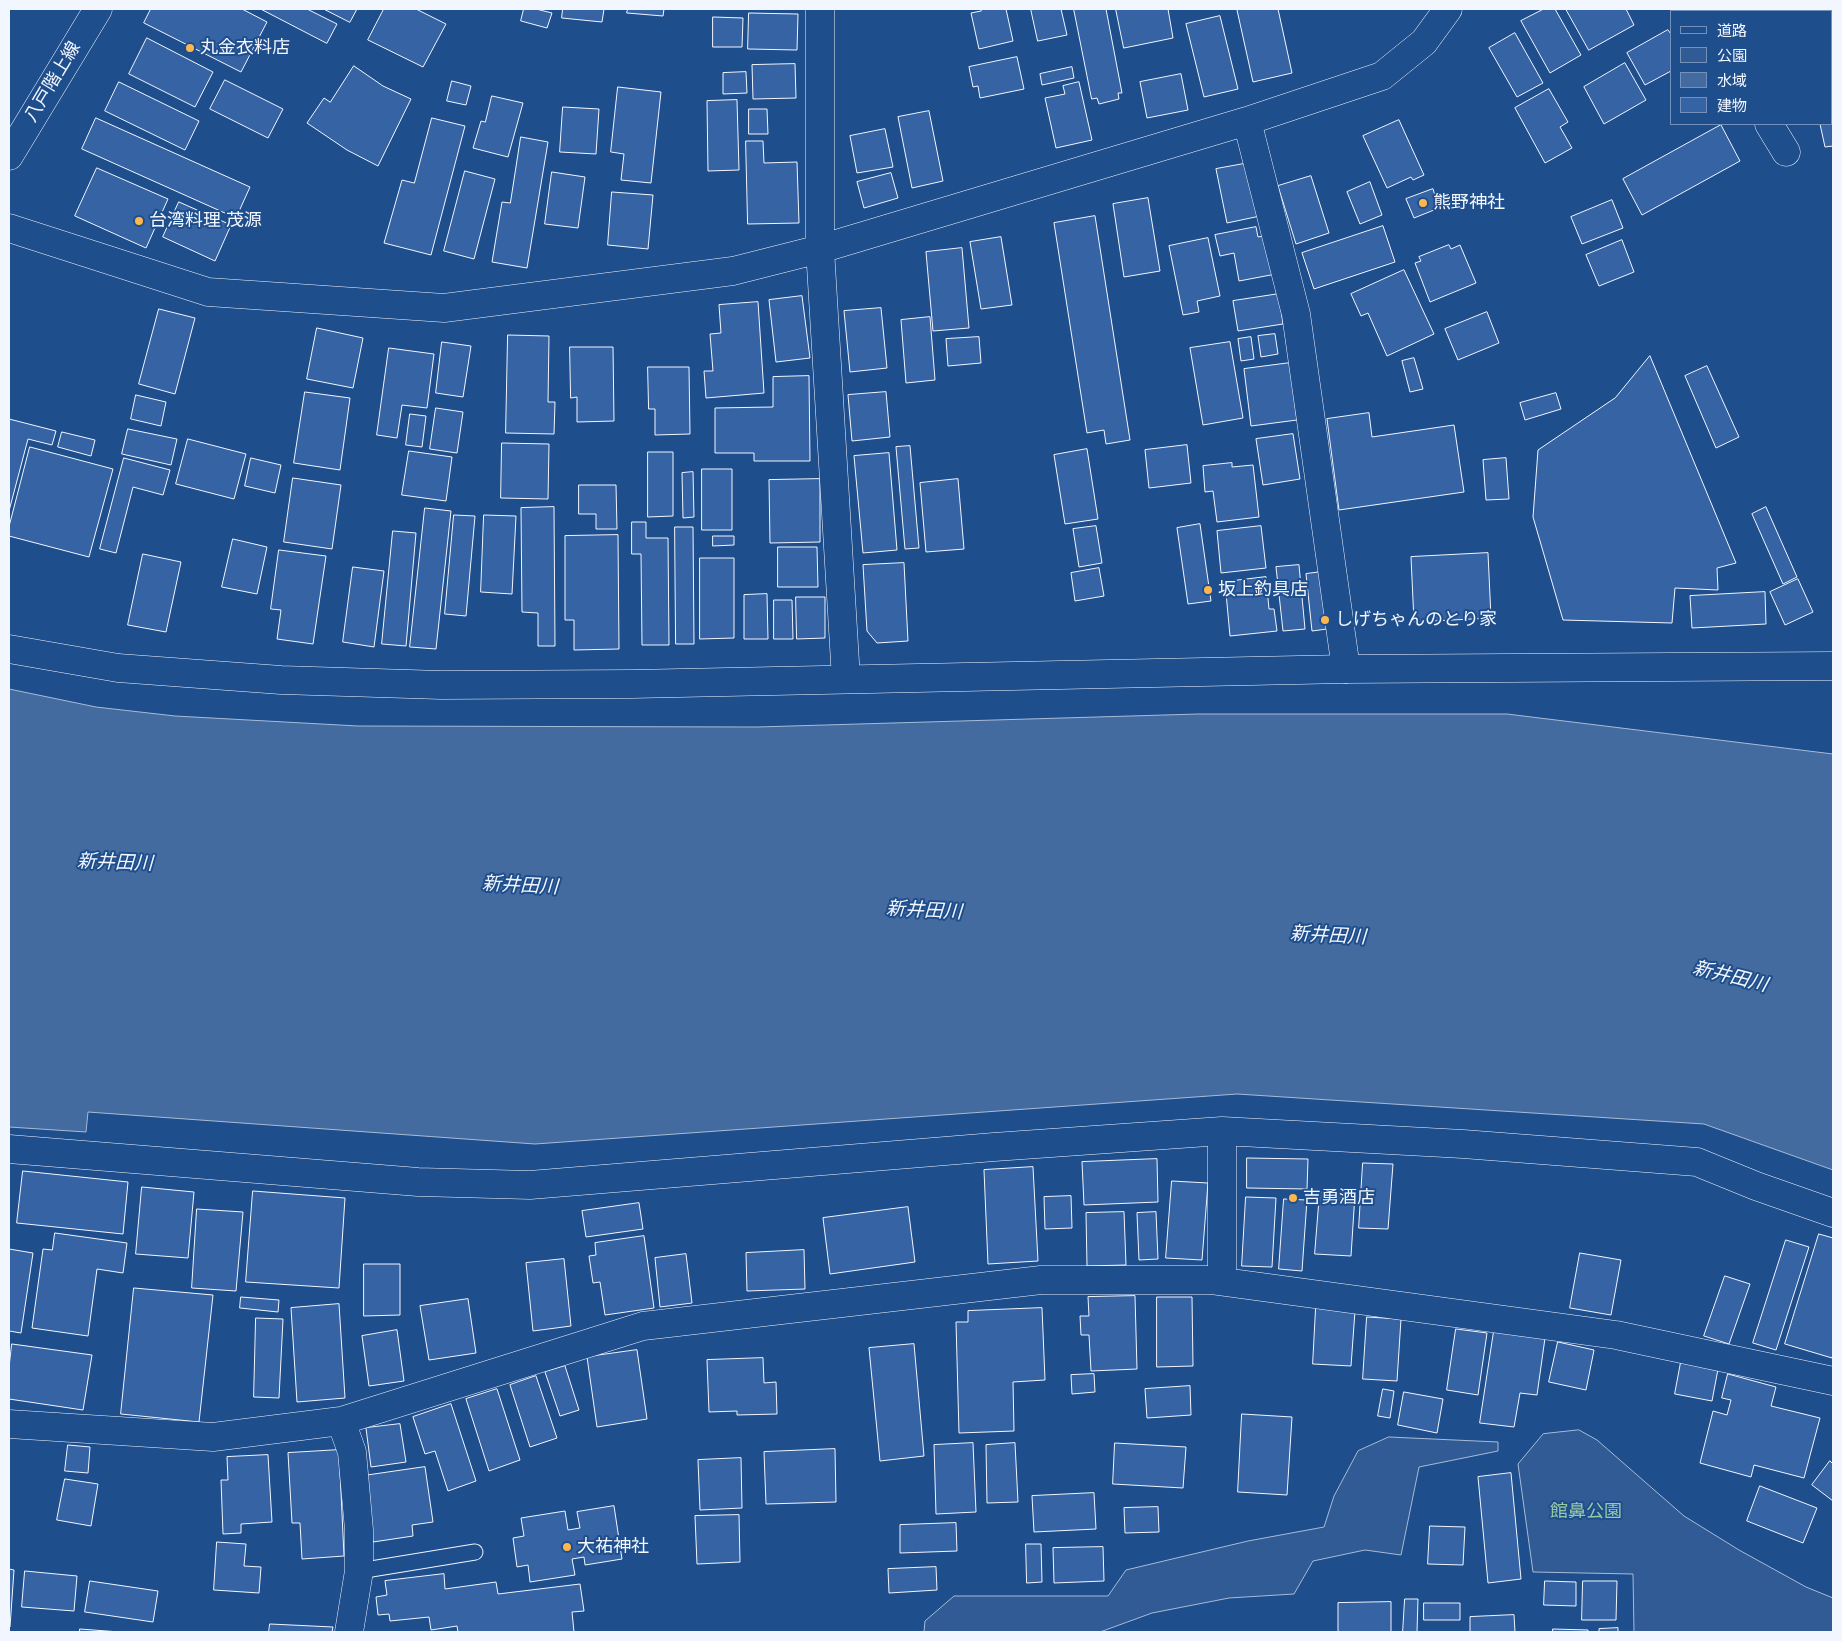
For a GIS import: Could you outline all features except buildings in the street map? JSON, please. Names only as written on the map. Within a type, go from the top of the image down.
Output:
[{"type":"street","name":"八戸階上線","points":[[9,156],[98,9]]},
{"type":"street","points":[[820,9],[820,249],[846,679]]},
{"type":"street","points":[[9,228],[208,292],[444,308],[733,271],[820,249],[1246,121],[1382,76],[1424,42],[1448,9]]},
{"type":"street","points":[[1246,121],[1296,314],[1346,669]]},
{"type":"street","points":[[1770,125],[1786,152]]},
{"type":"street","points":[[9,649],[118,668],[291,680],[460,685],[632,684],[1346,669],[1833,666]]},
{"type":"street","points":[[9,1149],[418,1182],[530,1185],[984,1148],[1222,1131],[1454,1144],[1697,1162],[1756,1186],[1833,1213]]},
{"type":"street","points":[[1222,1131],[1222,1281]]},
{"type":"street","points":[[9,1424],[212,1437],[341,1421],[643,1326],[1041,1280],[1222,1281],[1616,1335],[1833,1381]]},
{"type":"street","points":[[341,1421],[352,1452],[359,1530],[359,1571],[348,1632]]},
{"type":"lane","points":[[359,1571],[475,1552]]},
{"type":"green space","name":"館鼻公園","points":[[1579,1430],[1597,1440],[1684,1516],[1739,1550],[1806,1587],[1833,1598],[1833,1632],[1634,1632],[1633,1574],[1533,1572],[1518,1464],[1543,1434]]},
{"type":"green space","points":[[1389,1437],[1498,1442],[1498,1451],[1419,1467],[1401,1555],[1365,1550],[1313,1561],[1294,1594],[1229,1598],[1152,1613],[1100,1632],[924,1632],[925,1621],[954,1596],[1108,1596],[1126,1570],[1248,1541],[1324,1527],[1334,1496],[1358,1451]]},
{"type":"water","name":"新井田川","points":[[9,689],[96,707],[175,716],[358,726],[757,727],[1198,714],[1507,714],[1833,754],[1833,1170],[1704,1124],[1237,1094],[535,1144],[88,1112],[86,1132],[9,1127]]},
{"type":"place","name":"丸金衣料店","points":[[190,48]]},
{"type":"place","name":"熊野神社","points":[[1423,203]]},
{"type":"place","name":"台湾料理 茂源","points":[[139,221]]},
{"type":"place","name":"坂上釣具店","points":[[1208,590]]},
{"type":"place","name":"しげちゃんのとり家","points":[[1325,620]]},
{"type":"place","name":"吉勇酒店","points":[[1293,1198]]},
{"type":"place","name":"大祐神社","points":[[567,1547]]}]
